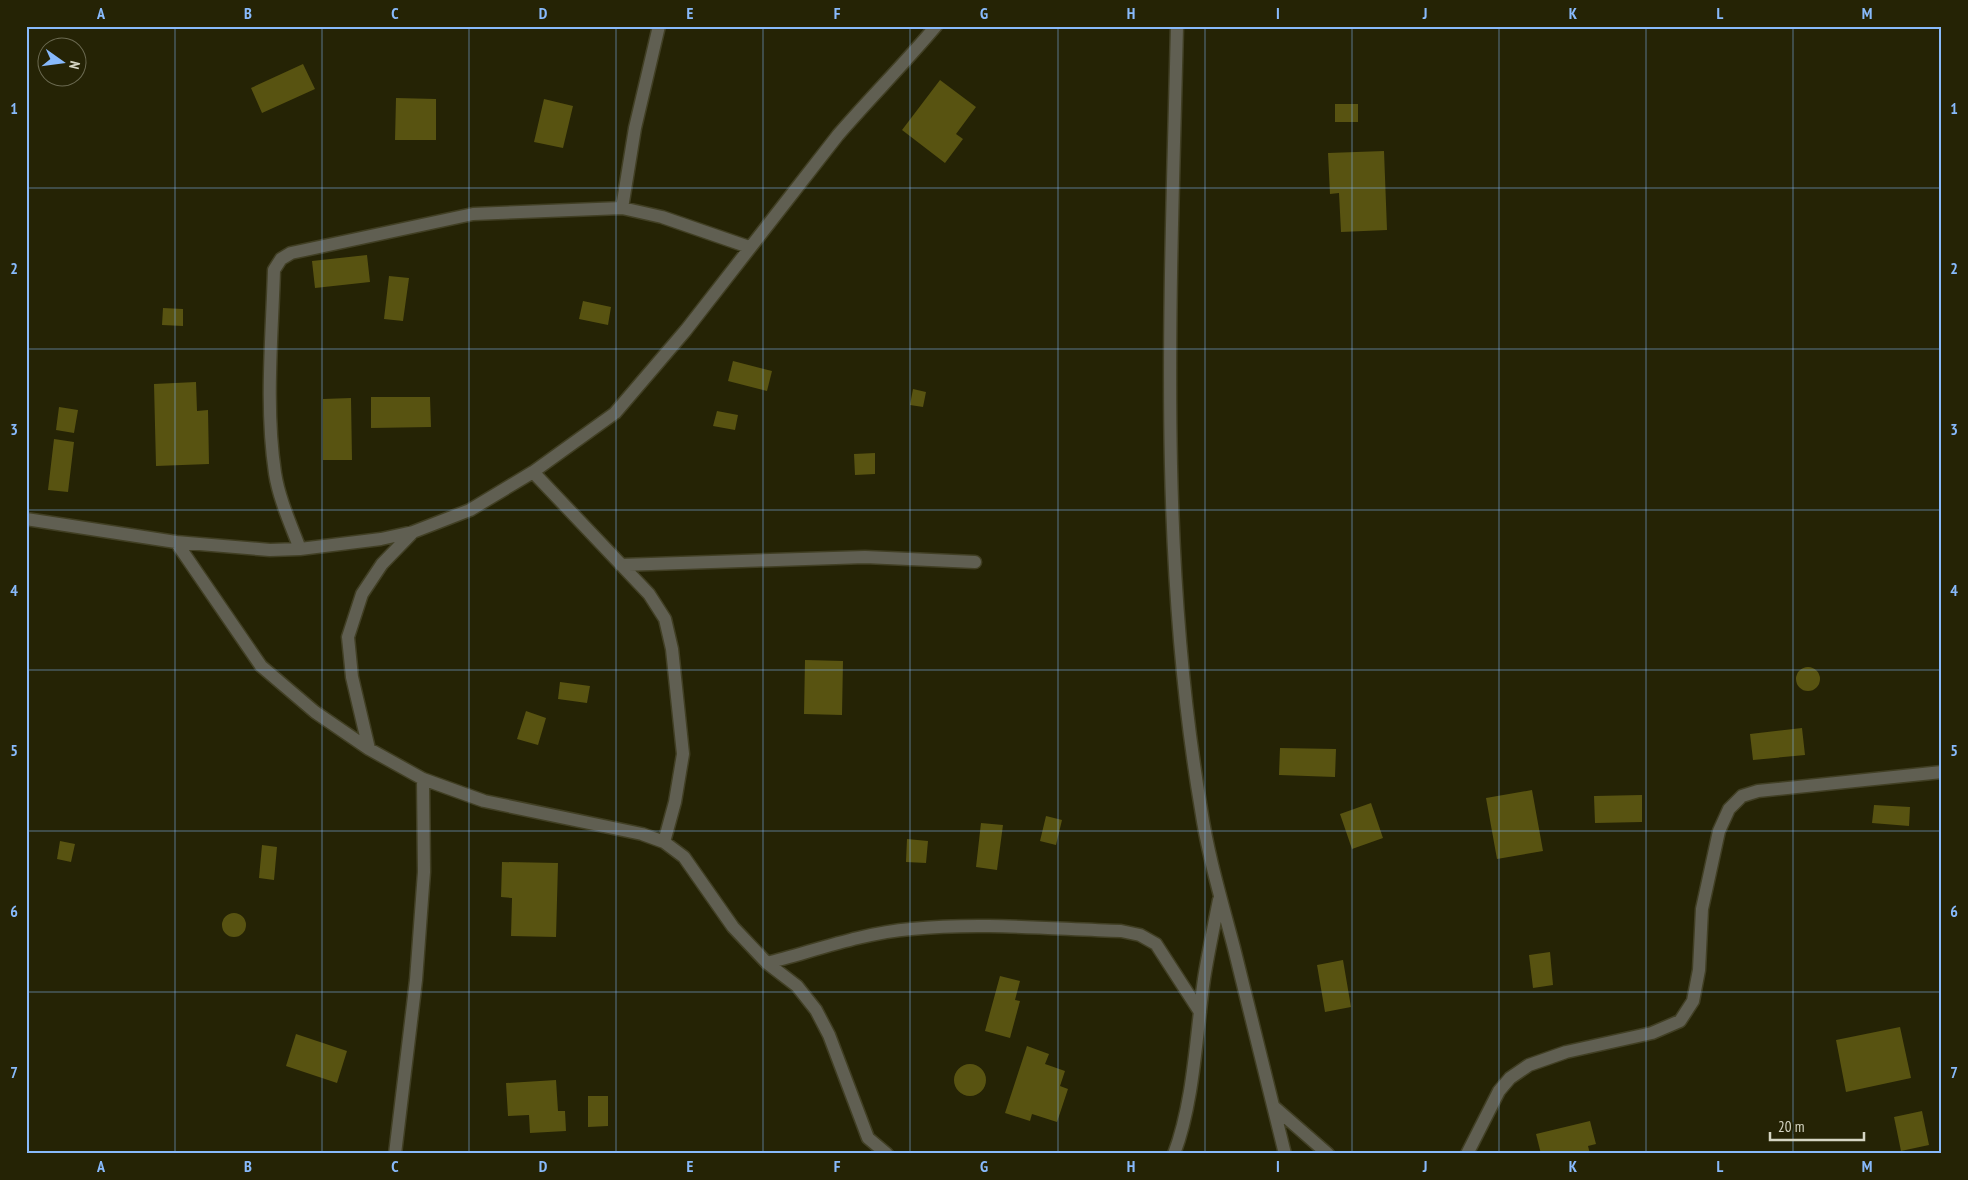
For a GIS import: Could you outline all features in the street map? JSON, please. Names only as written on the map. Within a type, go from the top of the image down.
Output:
[{"type":"street","points":[[622,208],[635,128],[658,26]]},
{"type":"street","points":[[26,519],[176,542],[270,550],[300,550],[381,539],[414,532],[470,510],[533,472],[615,413],[686,330],[838,135],[864,104],[903,66],[936,26]]},
{"type":"street","points":[[1176,26],[1169,413],[1178,618],[1201,810],[1220,895],[1285,1154]]},
{"type":"street","points":[[300,550],[275,474],[270,414],[274,270],[280,259],[291,253],[473,214],[622,208],[662,217],[749,247]]},
{"type":"street","points":[[533,472],[649,594],[665,619],[672,648],[683,754],[675,802],[664,842]]},
{"type":"street","points":[[369,749],[352,677],[348,637],[362,594],[382,564],[414,532]]},
{"type":"street","points":[[176,542],[215,602],[261,666],[315,712],[369,749],[423,779],[484,801],[642,834],[664,842],[684,857],[733,927],[767,963],[796,986],[816,1010],[829,1035],[868,1138],[887,1154]]},
{"type":"street","points":[[621,565],[865,556],[975,562]]},
{"type":"street","points":[[1467,1154],[1499,1091],[1510,1078],[1529,1065],[1566,1052],[1652,1033],[1680,1021],[1694,1001],[1699,970],[1702,909],[1719,831],[1729,809],[1742,796],[1758,791],[1942,772]]},
{"type":"street","points":[[395,1154],[416,980],[422,902],[424,872],[423,779]]},
{"type":"street","points":[[1174,1154],[1180,1138],[1192,1076],[1204,977],[1220,895]]},
{"type":"street","points":[[767,963],[865,936],[911,928],[986,927],[1121,931],[1140,935],[1156,944],[1200,1012]]},
{"type":"street","points":[[1273,1106],[1328,1154]]},
{"type":"building","points":[[303,64],[315,89],[262,113],[251,88]]},
{"type":"building","points":[[940,80],[976,107],[956,134],[963,139],[945,163],[902,130]]},
{"type":"building","points":[[396,98],[436,99],[436,140],[395,140]]},
{"type":"building","points":[[544,99],[573,106],[563,148],[534,142]]},
{"type":"building","points":[[1335,104],[1358,104],[1358,122],[1335,122]]},
{"type":"building","points":[[1384,151],[1387,230],[1341,232],[1339,193],[1330,194],[1328,153]]},
{"type":"building","points":[[367,255],[370,282],[315,288],[312,261]]},
{"type":"building","points":[[389,276],[409,278],[403,321],[384,319]]},
{"type":"building","points":[[583,301],[611,307],[608,325],[579,319]]},
{"type":"building","points":[[163,308],[183,309],[183,326],[162,325]]},
{"type":"building","points":[[733,361],[772,371],[767,391],[728,381]]},
{"type":"building","points":[[196,382],[197,411],[208,410],[209,464],[156,466],[154,384]]},
{"type":"building","points":[[913,389],[926,392],[923,407],[910,405]]},
{"type":"building","points":[[371,397],[430,397],[431,427],[371,428]]},
{"type":"building","points":[[351,398],[352,460],[323,460],[323,399]]},
{"type":"building","points":[[59,407],[78,410],[74,433],[56,430]]},
{"type":"building","points":[[717,411],[738,415],[735,430],[713,426]]},
{"type":"building","points":[[54,439],[74,442],[68,492],[48,490]]},
{"type":"building","points":[[875,453],[875,474],[855,475],[854,454]]},
{"type":"building","points":[[805,660],[843,661],[842,715],[804,714]]},
{"type":"building","points":[[1808,667],[1813,668],[1819,674],[1819,684],[1813,690],[1808,691],[1803,690],[1797,684],[1796,679],[1797,674],[1803,668]]},
{"type":"building","points":[[560,682],[590,686],[587,703],[558,699]]},
{"type":"building","points":[[526,711],[546,718],[538,745],[517,739]]},
{"type":"building","points":[[1802,728],[1805,755],[1753,760],[1750,734]]},
{"type":"building","points":[[1280,748],[1336,749],[1335,777],[1279,775]]},
{"type":"building","points":[[1532,790],[1543,851],[1497,859],[1486,798]]},
{"type":"building","points":[[1642,795],[1642,822],[1595,823],[1594,796]]},
{"type":"building","points":[[1371,803],[1383,838],[1352,849],[1340,814]]},
{"type":"building","points":[[1874,805],[1910,807],[1909,826],[1872,823]]},
{"type":"building","points":[[1046,816],[1062,820],[1056,845],[1040,841]]},
{"type":"building","points":[[981,823],[1003,825],[997,870],[976,867]]},
{"type":"building","points":[[907,839],[928,841],[926,863],[906,862]]},
{"type":"building","points":[[60,841],[75,844],[71,862],[57,859]]},
{"type":"building","points":[[262,845],[277,847],[274,880],[259,878]]},
{"type":"building","points":[[502,862],[558,863],[556,937],[511,936],[512,898],[501,897]]},
{"type":"building","points":[[234,913],[239,914],[245,920],[245,930],[239,936],[234,937],[229,936],[223,930],[222,925],[223,920],[229,914]]},
{"type":"building","points":[[1550,952],[1553,985],[1533,988],[1529,955]]},
{"type":"building","points":[[1343,960],[1351,1007],[1325,1012],[1317,965]]},
{"type":"building","points":[[1000,976],[1020,981],[1015,1000],[1020,1001],[1010,1038],[985,1031]]},
{"type":"building","points":[[1900,1027],[1911,1078],[1846,1092],[1836,1040]]},
{"type":"building","points":[[296,1034],[347,1051],[337,1083],[286,1066]]},
{"type":"building","points":[[1027,1046],[1049,1054],[1045,1064],[1065,1071],[1060,1086],[1068,1089],[1057,1122],[1032,1114],[1030,1121],[1005,1113]]},
{"type":"building","points":[[970,1064],[976,1065],[981,1069],[985,1074],[985,1086],[981,1091],[976,1095],[970,1096],[964,1095],[959,1091],[955,1086],[954,1080],[955,1074],[959,1069],[964,1065]]},
{"type":"building","points":[[556,1080],[558,1111],[565,1111],[566,1131],[530,1133],[529,1115],[508,1116],[506,1083]]},
{"type":"building","points":[[588,1096],[608,1096],[608,1126],[588,1127]]},
{"type":"building","points":[[1922,1111],[1929,1145],[1901,1151],[1894,1117]]},
{"type":"building","points":[[1590,1121],[1596,1144],[1588,1146],[1590,1154],[1541,1154],[1536,1134]]}]
